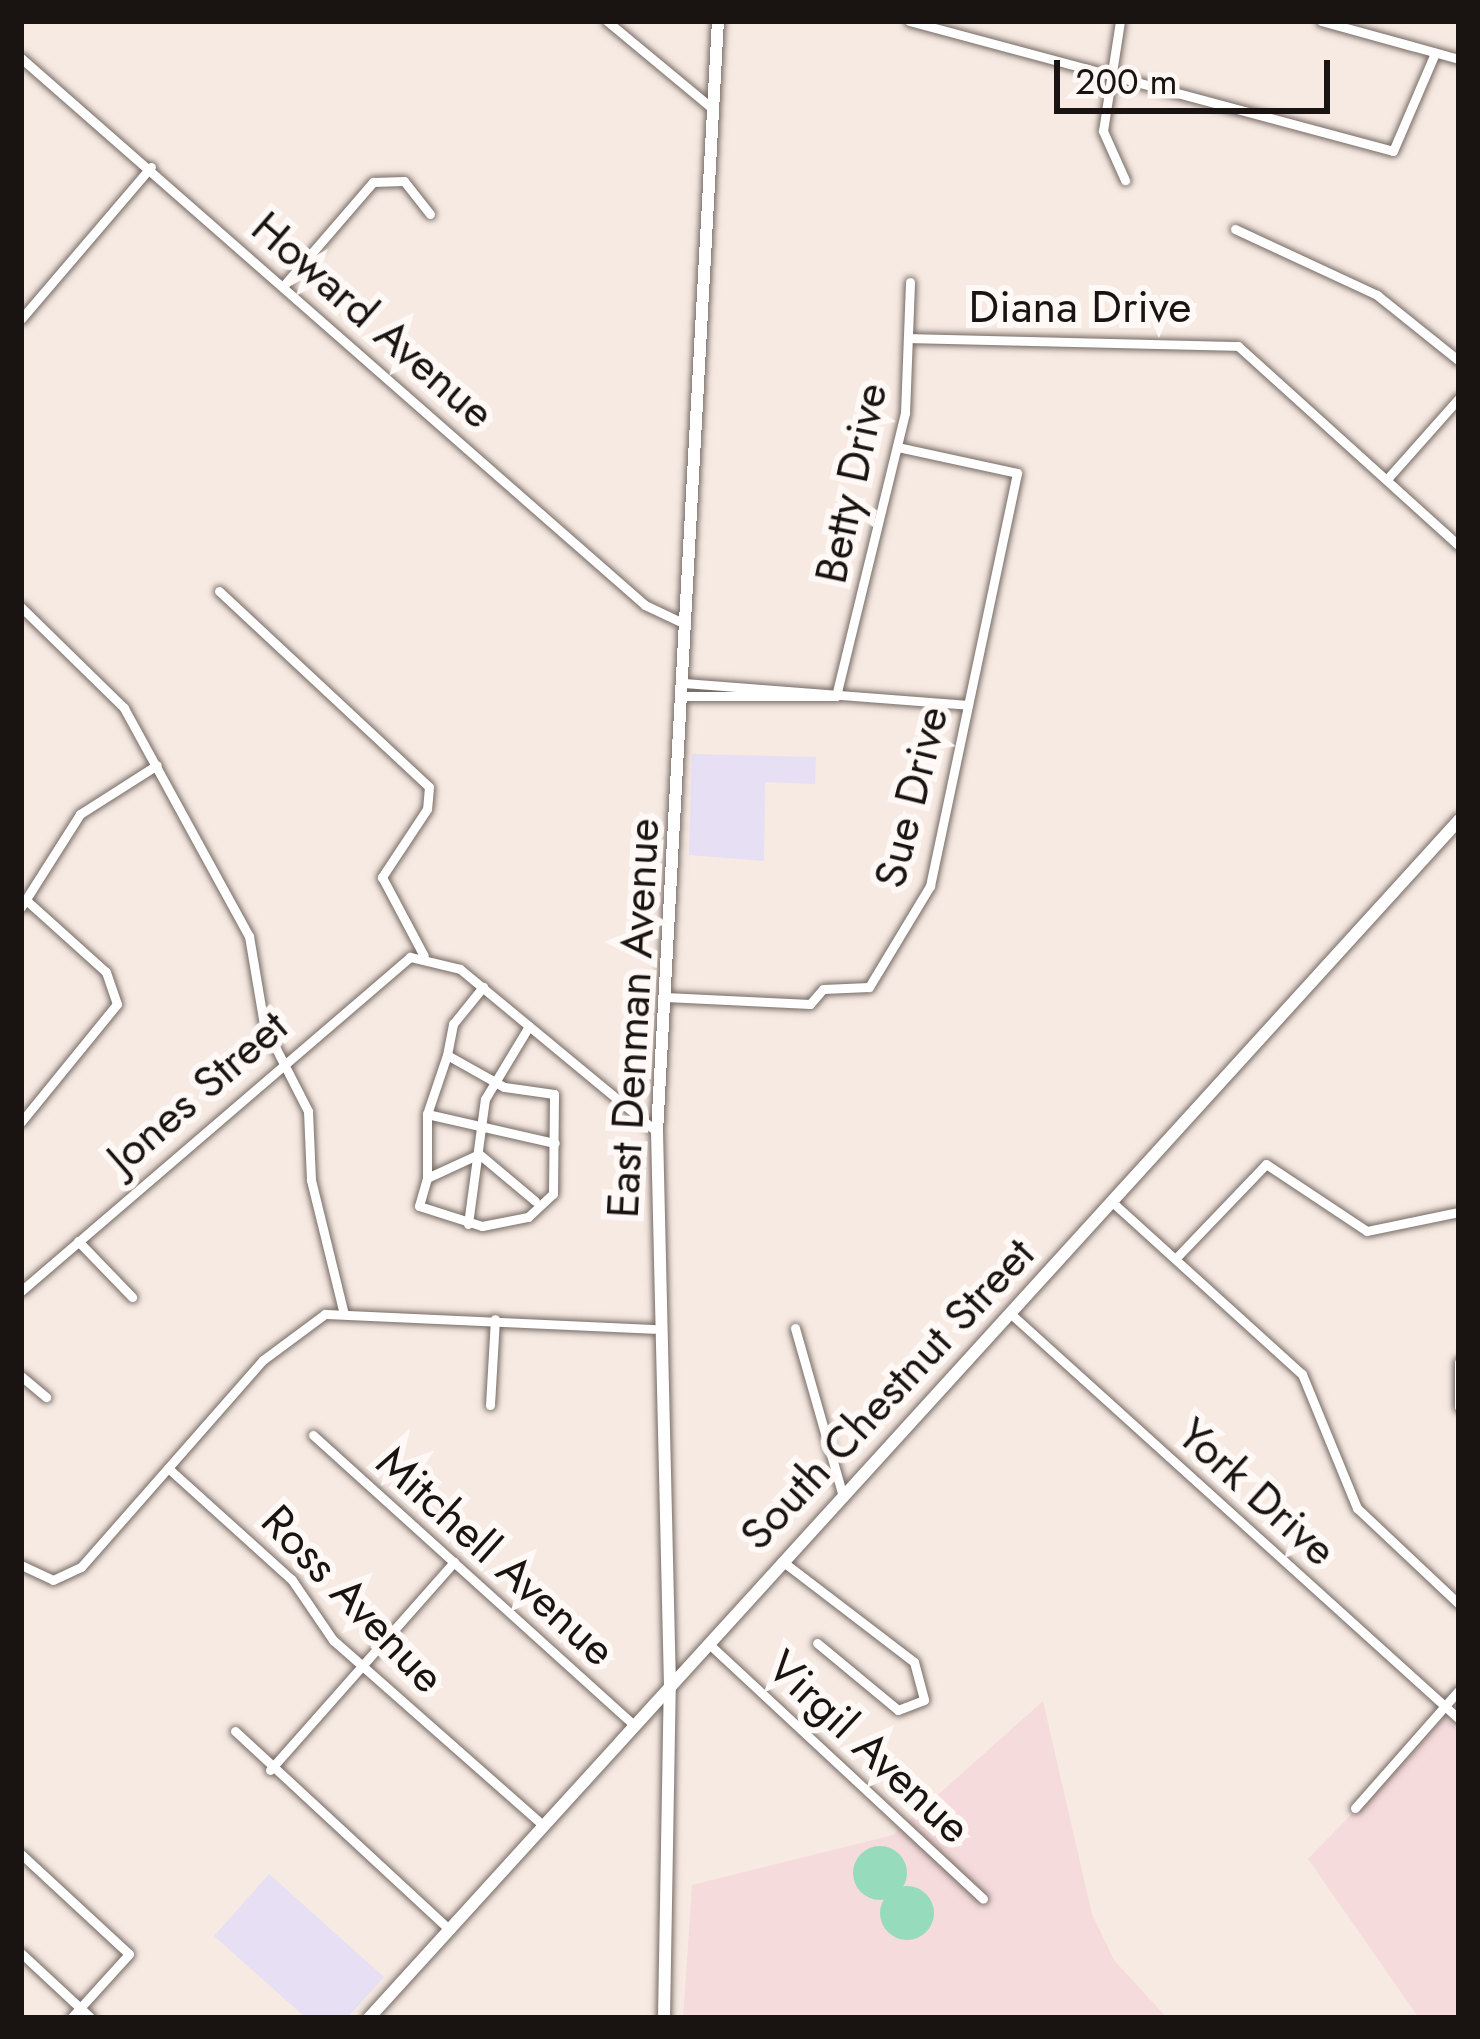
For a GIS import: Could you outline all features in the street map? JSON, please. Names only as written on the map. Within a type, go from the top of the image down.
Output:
[{"type":"main road","name":"East Denman Avenue","points":[[664,2018],[670,1687],[654,1329],[657,1132],[718,21]]},
{"type":"main road","name":"South Chestnut Street","points":[[369,2018],[1459,820]]},
{"type":"street","points":[[607,21],[712,109]]},
{"type":"street","points":[[909,21],[1393,151],[1436,52]]},
{"type":"street","points":[[1120,21],[1103,131],[1125,180]]},
{"type":"street","points":[[1321,21],[1459,59]]},
{"type":"street","name":"Howard Avenue","points":[[21,58],[285,284],[645,605],[686,624]]},
{"type":"street","points":[[21,319],[151,167]]},
{"type":"street","points":[[285,284],[373,182],[404,181],[430,214]]},
{"type":"street","points":[[1234,229],[1377,296],[1459,361]]},
{"type":"street","name":"Betty Drive","points":[[836,696],[898,447],[910,338],[910,282]]},
{"type":"street","name":"Diana Drive","points":[[910,338],[1226,341],[1388,478],[1459,546]]},
{"type":"street","points":[[1388,478],[1459,398]]},
{"type":"street","name":"Sue Drive","points":[[665,997],[810,1004],[823,989],[878,980],[938,867],[1016,473],[898,447]]},
{"type":"street","points":[[219,592],[429,788],[428,809],[382,877],[424,956],[483,987],[657,1132]]},
{"type":"street","points":[[21,608],[104,683],[157,765],[249,936],[259,1006],[308,1111],[311,1180],[343,1310]]},
{"type":"street","points":[[684,689],[968,705]]},
{"type":"street","points":[[21,1122],[106,1025],[117,992],[24,904],[80,814],[157,765]]},
{"type":"street","name":"Jones Street","points":[[21,1291],[393,965],[424,956]]},
{"type":"street","points":[[448,1055],[492,1081],[550,1090],[555,1190],[535,1201],[523,1220],[468,1224],[419,1206],[428,1178],[427,1114],[448,1055],[453,1024],[483,987]]},
{"type":"street","points":[[468,1224],[481,1123],[492,1081],[529,1026]]},
{"type":"street","points":[[427,1114],[481,1123],[512,1140],[555,1143]]},
{"type":"street","points":[[428,1178],[479,1154]]},
{"type":"street","points":[[479,1154],[535,1201]]},
{"type":"street","points":[[1176,1258],[1266,1164],[1367,1231],[1459,1212]]},
{"type":"street","points":[[1111,1201],[1302,1373],[1358,1508],[1459,1604]]},
{"type":"street","points":[[78,1241],[132,1297]]},
{"type":"street","points":[[21,1565],[53,1580],[81,1567],[281,1341],[343,1310],[654,1329]]},
{"type":"street","name":"York Drive","points":[[1011,1314],[1459,1719]]},
{"type":"street","points":[[490,1405],[495,1319]]},
{"type":"street","points":[[796,1328],[843,1497]]},
{"type":"street","points":[[1459,1362],[1459,1407]]},
{"type":"street","points":[[21,1376],[46,1397]]},
{"type":"street","name":"Mitchell Avenue","points":[[313,1435],[635,1726]]},
{"type":"street","name":"Ross Avenue","points":[[168,1468],[292,1580],[364,1668],[544,1826]]},
{"type":"street","points":[[270,1770],[454,1562]]},
{"type":"street","points":[[782,1562],[914,1662],[924,1700],[898,1710],[817,1643]]},
{"type":"street","name":"Virgil Avenue","points":[[709,1644],[983,1899]]},
{"type":"street","points":[[1355,1808],[1459,1690]]},
{"type":"street","points":[[235,1731],[270,1770],[451,1930]]},
{"type":"street","points":[[21,1854],[129,1954],[71,2018]]},
{"type":"street","points":[[21,1953],[91,2018]]},
{"type":"shaded area","points":[[692,754],[816,757],[815,784],[765,782],[764,861],[689,855]]},
{"type":"shaded area","points":[[1043,1701],[1092,1914],[1114,1960],[1167,2018],[683,2018],[692,1885],[893,1835]]},
{"type":"shaded area","points":[[1444,1718],[1459,1731],[1459,2018],[1419,2018],[1308,1859]]},
{"type":"shaded area","points":[[269,1874],[384,1977],[347,2018],[306,2018],[214,1936]]},
{"type":"green space","points":[[880,1846],[899,1854],[907,1873],[899,1892],[880,1900],[861,1892],[853,1873],[861,1854]]},
{"type":"green space","points":[[907,1886],[926,1894],[934,1913],[926,1932],[907,1940],[888,1932],[880,1913],[888,1894]]}]
